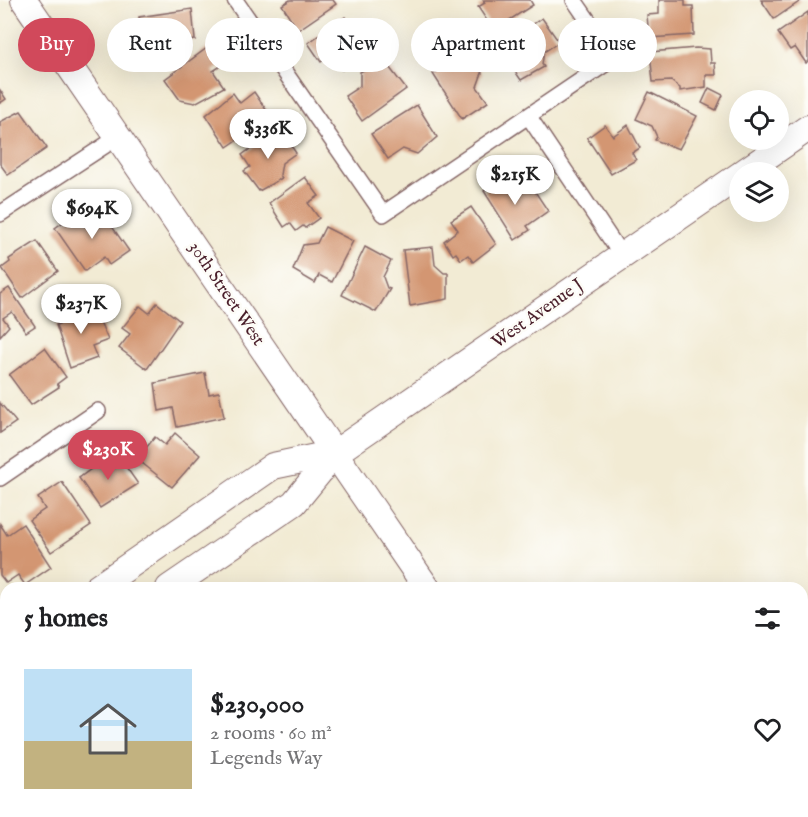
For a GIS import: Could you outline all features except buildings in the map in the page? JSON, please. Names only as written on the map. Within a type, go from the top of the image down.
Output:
[{"type":"main road","name":"30th Street West","points":[[24,0],[423,582]]},
{"type":"main road","points":[[759,162],[808,128]]},
{"type":"main road","name":"West Avenue J","points":[[178,582],[294,503],[336,453],[729,183]]},
{"type":"main road","name":"West Avenue J","points":[[106,582],[273,466],[336,453]]},
{"type":"street","points":[[235,0],[383,214],[614,58],[574,0]]},
{"type":"street","points":[[529,117],[622,256]]},
{"type":"street","points":[[0,214],[118,137]]},
{"type":"street","points":[[0,478],[98,411]]}]
